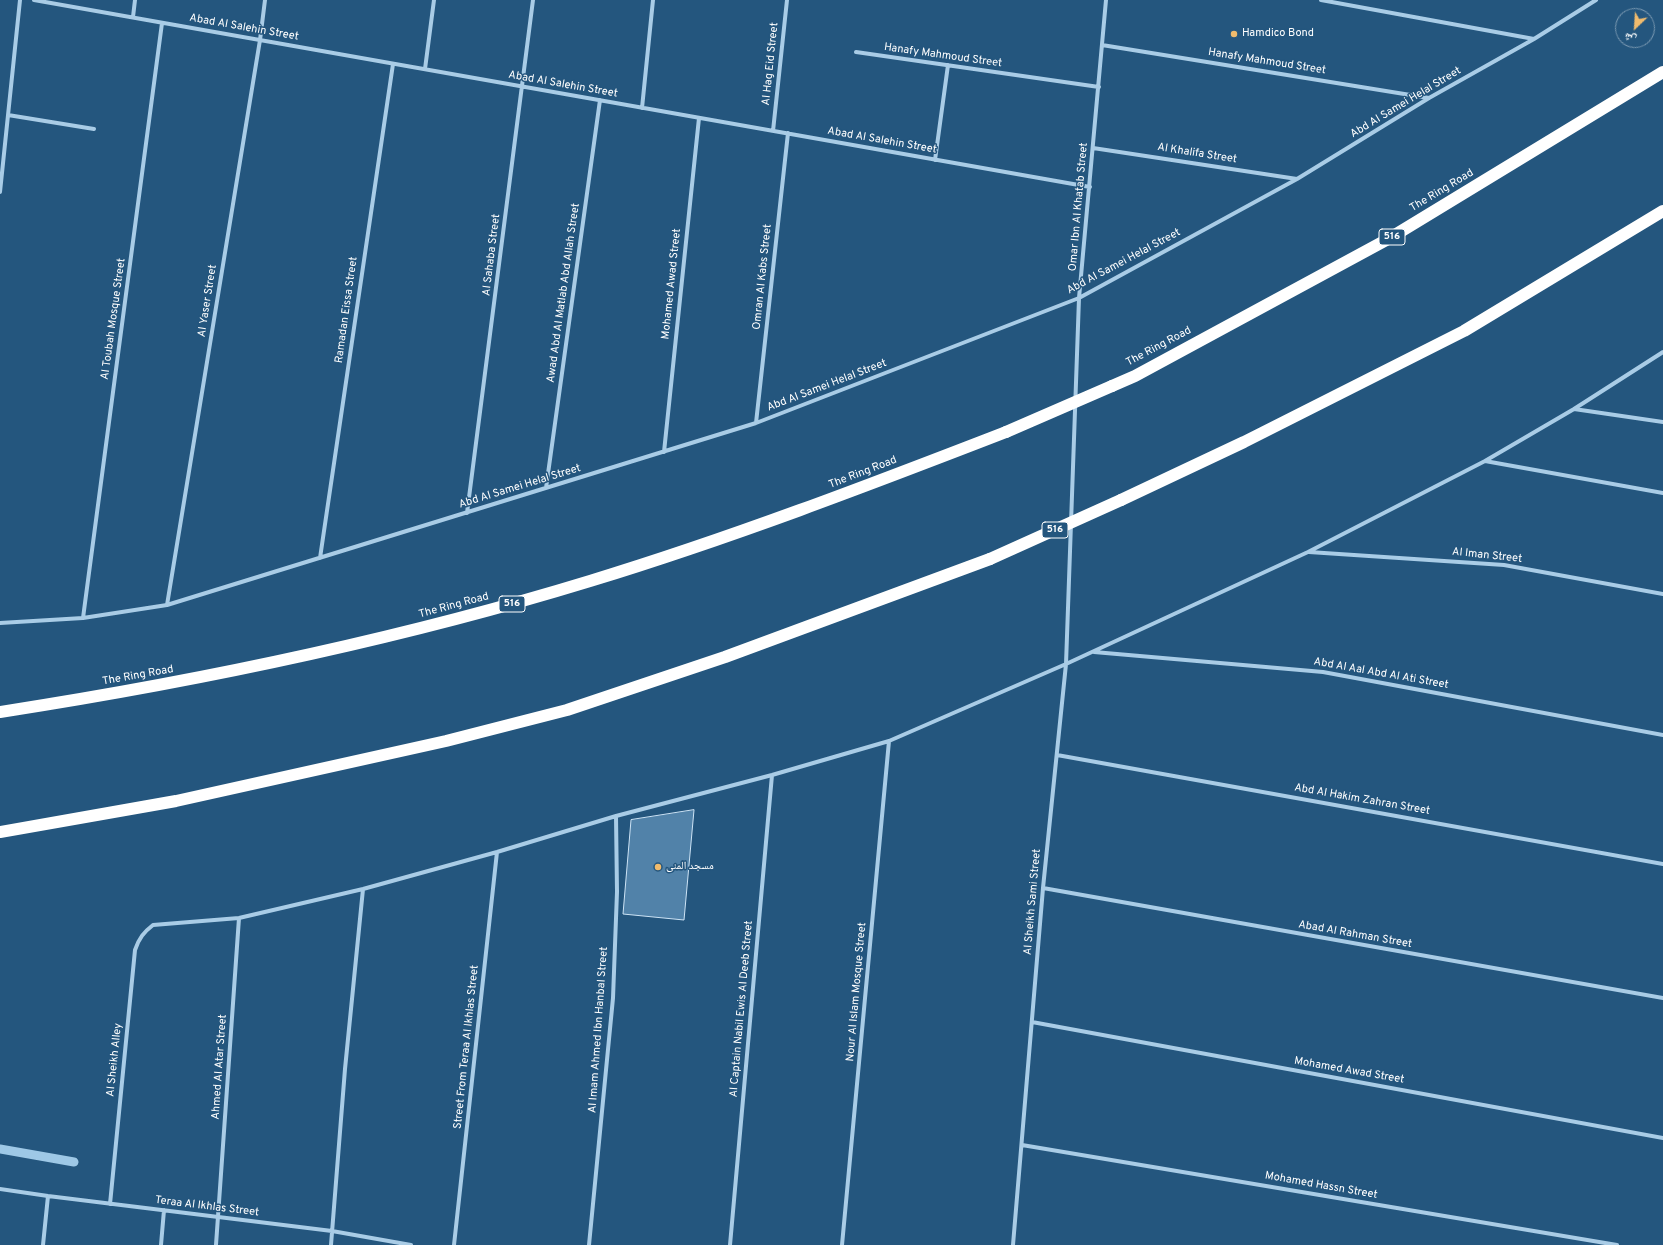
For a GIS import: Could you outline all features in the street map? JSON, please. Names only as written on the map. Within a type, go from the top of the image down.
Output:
[{"type":"highway","name":"The Ring Road","points":[[0,712],[211,676],[338,649],[464,617],[589,582],[689,550],[787,516],[1006,432],[1135,376],[1390,238],[1663,72]]},
{"type":"highway","name":"516","points":[[0,832],[176,801],[402,751],[567,710],[725,657],[990,559],[1121,500],[1250,439],[1464,331],[1663,211]]},
{"type":"street","points":[[0,192],[20,0]]},
{"type":"street","name":"Abad Al Salehin Street","points":[[34,0],[62,2],[162,23],[1090,187]]},
{"type":"street","points":[[133,17],[135,0]]},
{"type":"street","name":"Al Yaser Street","points":[[167,605],[260,40],[265,0]]},
{"type":"street","points":[[425,69],[434,0]]},
{"type":"street","name":"Al Sahaba Street","points":[[467,513],[534,0]]},
{"type":"street","points":[[642,108],[653,0]]},
{"type":"street","name":"Al Hag Eid Street","points":[[774,131],[787,0]]},
{"type":"street","name":"Omar Ibn Al Khatab Street","points":[[1068,560],[1079,298],[1106,0]]},
{"type":"street","points":[[1321,0],[1534,39]]},
{"type":"street","name":"Abd Al Samei Helal Street","points":[[0,624],[83,618],[167,605],[756,423],[1079,298],[1298,179],[1429,98],[1534,39],[1596,0]]},
{"type":"street","name":"Al Toubah Mosque Street","points":[[83,618],[162,23]]},
{"type":"street","name":"Hanafy Mahmoud Street","points":[[1102,45],[1429,98]]},
{"type":"street","name":"Hanafy Mahmoud Street","points":[[856,52],[1099,88]]},
{"type":"street","name":"Ramadan Eissa Street","points":[[320,558],[393,64]]},
{"type":"street","points":[[935,160],[948,65]]},
{"type":"street","name":"Awad Abd Al Matlab Abd Allah Street","points":[[546,488],[600,100]]},
{"type":"street","points":[[8,115],[94,129]]},
{"type":"street","name":"Mohamed Awad Street","points":[[664,452],[699,118]]},
{"type":"street","name":"Omran Al Kabs Street","points":[[756,423],[788,133]]},
{"type":"street","name":"Al Khalifa Street","points":[[1093,148],[1298,179]]},
{"type":"street","points":[[239,918],[362,889],[498,852],[616,816],[772,775],[889,741],[1066,664],[1308,552],[1485,461],[1574,409],[1663,352]]},
{"type":"street","points":[[1574,409],[1663,422]]},
{"type":"street","points":[[1485,461],[1663,493]]},
{"type":"street","name":"Al Iman Street","points":[[1308,552],[1504,565],[1663,594]]},
{"type":"street","name":"Al Sheikh Sami Street","points":[[1013,1245],[1043,888],[1066,664],[1068,560]]},
{"type":"street","name":"Abd Al Aal Abd Al Ati Street","points":[[1092,651],[1323,672],[1663,735]]},
{"type":"street","name":"Nour Al Islam Mosque Street","points":[[842,1245],[889,741]]},
{"type":"street","name":"Abd Al Hakim Zahran Street","points":[[1057,755],[1663,864]]},
{"type":"street","name":"Al Captain Nabil Ewis Al Deeb Street","points":[[730,1245],[772,775]]},
{"type":"street","name":"Al Imam Ahmed Ibn Hanbal Street","points":[[589,1245],[613,998],[617,892],[616,816]]},
{"type":"street","name":"Street From Teraa Al Ikhlas Street","points":[[454,1245],[498,852]]},
{"type":"street","name":"Abad Al Rahman Street","points":[[1043,888],[1663,998]]},
{"type":"street","points":[[331,1245],[345,1069],[362,889]]},
{"type":"street","name":"Al Sheikh Alley","points":[[110,1204],[135,950],[139,940],[145,931],[153,925],[239,918]]},
{"type":"street","name":"Ahmed Al Atar Street","points":[[216,1245],[239,918]]},
{"type":"street","name":"Mohamed Awad Street","points":[[1032,1022],[1663,1138]]},
{"type":"street","name":"Mohamed Hassn Street","points":[[1022,1145],[1617,1245]]},
{"type":"street","name":"Teraa Al Ikhlas Street","points":[[0,1188],[48,1196],[332,1231],[411,1245]]},
{"type":"street","points":[[43,1245],[48,1196]]},
{"type":"street","points":[[161,1245],[164,1210]]},
{"type":"building","name":"مسجد المنى","points":[[694,810],[684,920],[623,914],[631,820]]},
{"type":"waterway","points":[[0,1149],[74,1162]]},
{"type":"place","name":"Hamdico Bond","points":[[1234,34]]},
{"type":"place","name":"مسجد المنى","points":[[658,867]]}]
